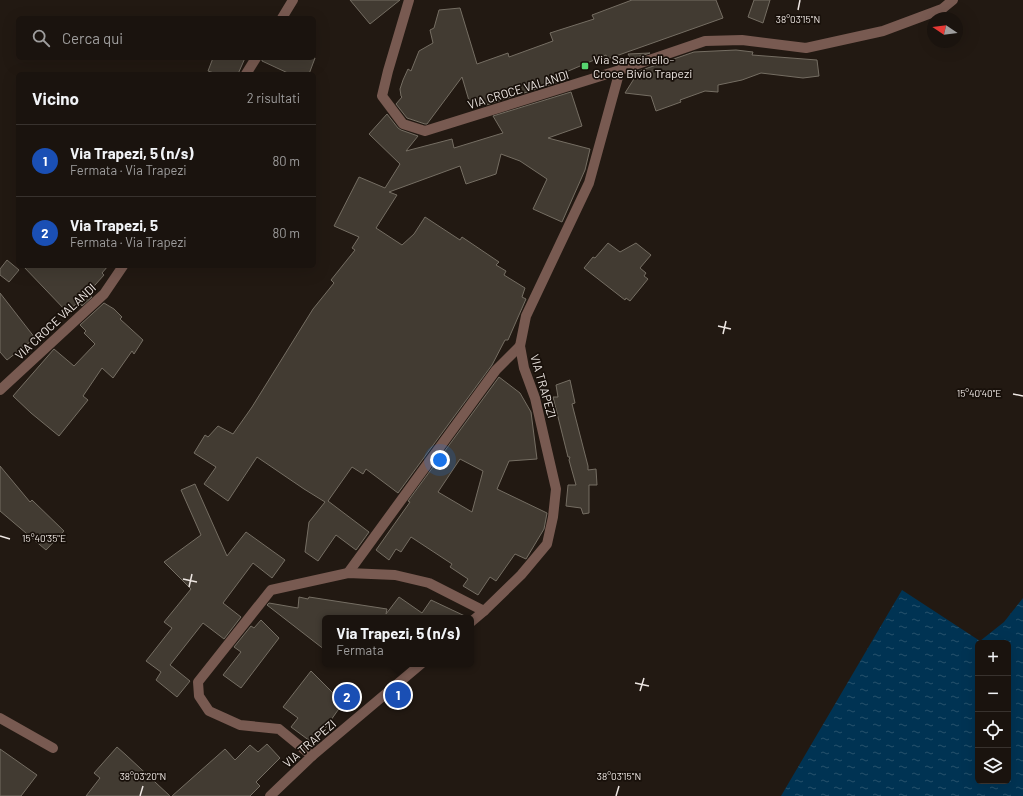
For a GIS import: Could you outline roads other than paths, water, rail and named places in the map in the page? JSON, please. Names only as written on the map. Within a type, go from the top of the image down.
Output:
[{"type":"street","points":[[283,16],[293,0]]},
{"type":"street","name":"VIA CROCE VALANDI","points":[[410,0],[388,71],[382,96],[403,124],[425,131],[620,70],[704,41],[742,40],[806,48],[883,31],[942,8],[953,0]]},
{"type":"street","points":[[247,72],[255,60]]},
{"type":"street","name":"VIA TRAPEZI","points":[[474,619],[521,575],[546,544],[553,517],[556,489],[535,398],[524,368],[520,346],[526,316],[589,183],[620,70]]},
{"type":"street","name":"VIA CROCE VALANDI","points":[[0,390],[104,294],[122,268]]},
{"type":"street","points":[[348,573],[496,370],[520,346]]},
{"type":"street","points":[[312,756],[279,728],[240,725],[209,711],[199,696],[198,682],[271,590],[348,573],[395,575],[429,582],[484,611]]},
{"type":"street","name":"VIA TRAPEZI","points":[[270,796],[312,756],[418,667]]},
{"type":"street","points":[[0,718],[53,748]]},
{"type":"water","points":[[902,590],[978,640],[975,640],[975,784],[1011,784],[1011,640],[981,640],[1004,622],[1023,598],[1023,796],[781,796]]},
{"type":"place","name":"Via Saracinello- Croce Bivio Trapezi","points":[[585,66]]},
{"type":"place","name":"Via Trapezi, 5 (n/s)","points":[[398,695]]},
{"type":"place","name":"Via Trapezi, 5","points":[[347,697]]}]
